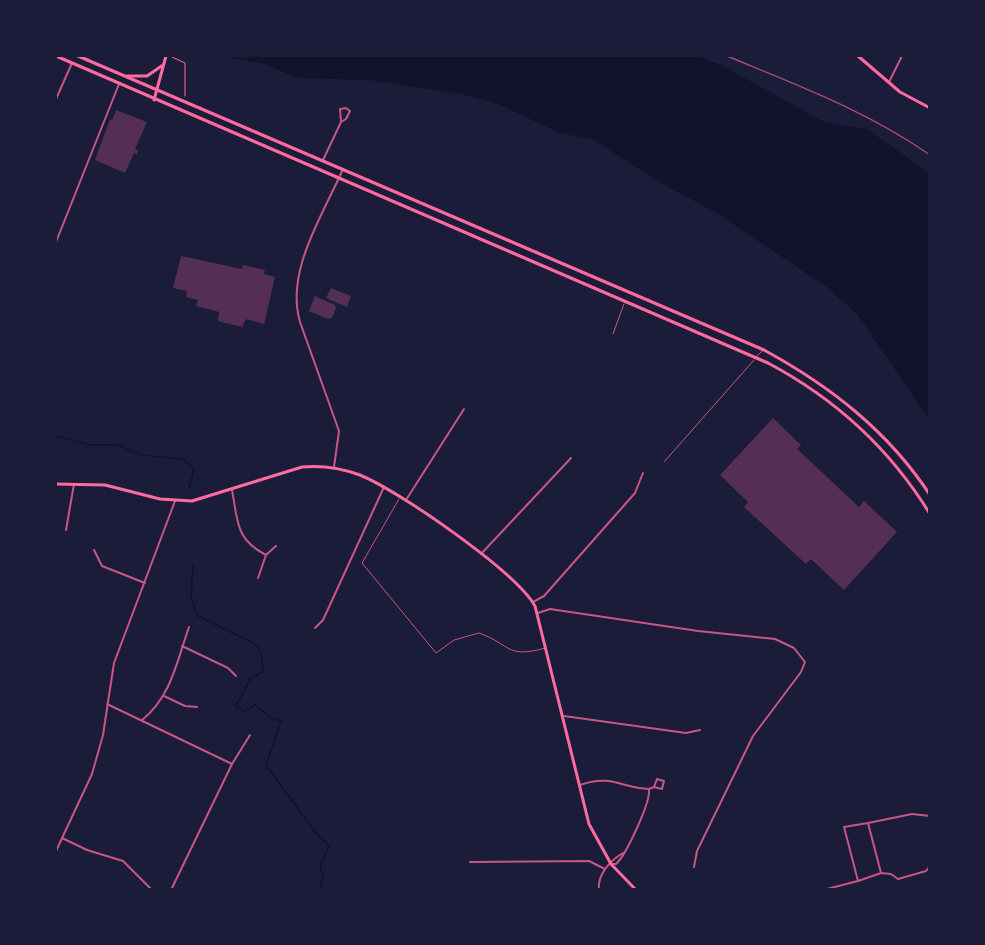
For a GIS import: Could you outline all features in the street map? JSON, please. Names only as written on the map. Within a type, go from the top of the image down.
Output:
[{"type":"main road","points":[[56,56],[756,357],[795,378],[844,414],[897,468],[930,514]]},
{"type":"main road","points":[[78,56],[764,350],[810,375],[864,418],[906,463],[930,495]]},
{"type":"main road","points":[[154,100],[166,56]]},
{"type":"main road","points":[[858,56],[909,98],[930,108]]},
{"type":"main road","points":[[117,73],[139,78],[154,73],[163,65]]},
{"type":"main road","points":[[56,484],[118,487],[175,501],[198,501],[302,467],[333,467],[360,476],[405,500],[480,554],[521,588],[533,602],[538,613],[592,831],[611,864],[636,890]]},
{"type":"street","points":[[889,82],[902,56]]},
{"type":"street","points":[[56,99],[72,63]]},
{"type":"street","points":[[56,242],[119,84]]},
{"type":"street","points":[[323,160],[341,122],[350,113],[344,107],[339,111],[341,122]]},
{"type":"street","points":[[333,467],[339,431],[296,309],[296,286],[302,262],[343,169]]},
{"type":"street","points":[[405,500],[464,409]]},
{"type":"street","points":[[480,554],[571,458]]},
{"type":"street","points":[[533,602],[547,593],[636,493],[643,473]]},
{"type":"street","points":[[66,530],[74,484]]},
{"type":"street","points":[[315,628],[323,620],[384,487]]},
{"type":"street","points":[[232,490],[245,542],[266,555]]},
{"type":"street","points":[[56,851],[92,774],[103,735],[114,663],[175,501]]},
{"type":"street","points":[[258,578],[266,555],[276,546]]},
{"type":"street","points":[[94,550],[102,566],[145,582]]},
{"type":"street","points":[[538,613],[550,609],[698,631],[775,639],[794,648],[805,662],[801,672],[753,736],[697,851],[694,867]]},
{"type":"street","points":[[142,720],[154,710],[164,696],[189,627]]},
{"type":"street","points":[[182,646],[228,668],[236,676]]},
{"type":"street","points":[[164,696],[185,706],[197,707]]},
{"type":"street","points":[[107,704],[232,764]]},
{"type":"street","points":[[564,716],[686,733],[700,730]]},
{"type":"street","points":[[171,890],[232,764],[250,735]]},
{"type":"street","points":[[580,785],[598,780],[614,780],[649,789],[654,787]]},
{"type":"street","points":[[599,890],[600,879],[605,869],[611,864],[612,859],[623,853],[648,801],[649,789]]},
{"type":"street","points":[[858,881],[844,827],[912,814],[930,816]]},
{"type":"street","points":[[868,823],[881,873]]},
{"type":"street","points":[[62,838],[87,850],[123,861],[152,890]]},
{"type":"street","points":[[470,862],[589,861],[605,869]]},
{"type":"street","points":[[823,890],[881,873],[891,874],[898,879],[926,871],[930,866]]},
{"type":"lane","points":[[613,334],[625,299]]},
{"type":"lane","points":[[664,462],[764,350]]},
{"type":"lane","points":[[400,497],[362,563],[436,653],[454,640],[479,633],[513,652],[523,654],[546,647]]},
{"type":"path","points":[[166,56],[185,63],[184,102]]},
{"type":"shaded area","points":[[224,56],[698,56],[721,65],[826,123],[867,129],[929,173],[929,419],[857,314],[828,288],[717,213],[661,183],[594,140],[560,133],[498,104],[461,94],[368,80],[298,78],[264,64]]},
{"type":"building","points":[[116,110],[147,122],[135,149],[138,150],[137,154],[134,153],[125,173],[95,160],[110,119],[112,120]]},
{"type":"building","points":[[181,256],[242,269],[243,265],[265,270],[264,274],[275,277],[264,324],[246,319],[242,327],[218,321],[219,312],[196,306],[198,300],[186,297],[187,291],[173,288]]},
{"type":"building","points":[[331,288],[351,296],[347,307],[326,298]]},
{"type":"building","points":[[315,296],[335,305],[332,318],[328,319],[309,311]]},
{"type":"building","points":[[773,418],[801,445],[797,449],[859,507],[864,501],[897,532],[844,590],[811,559],[806,564],[744,507],[748,502],[720,475]]},
{"type":"waterway","points":[[56,436],[90,445],[118,445],[140,455],[183,459],[194,469],[189,489]]},
{"type":"waterway","points":[[193,564],[191,598],[198,616],[255,644],[261,652],[263,671],[250,679],[236,706],[245,712],[255,705],[271,718],[281,721],[266,765],[315,832],[329,846],[320,865],[323,878],[320,890]]},
{"type":"railway","points":[[727,56],[857,112],[930,155]]}]
